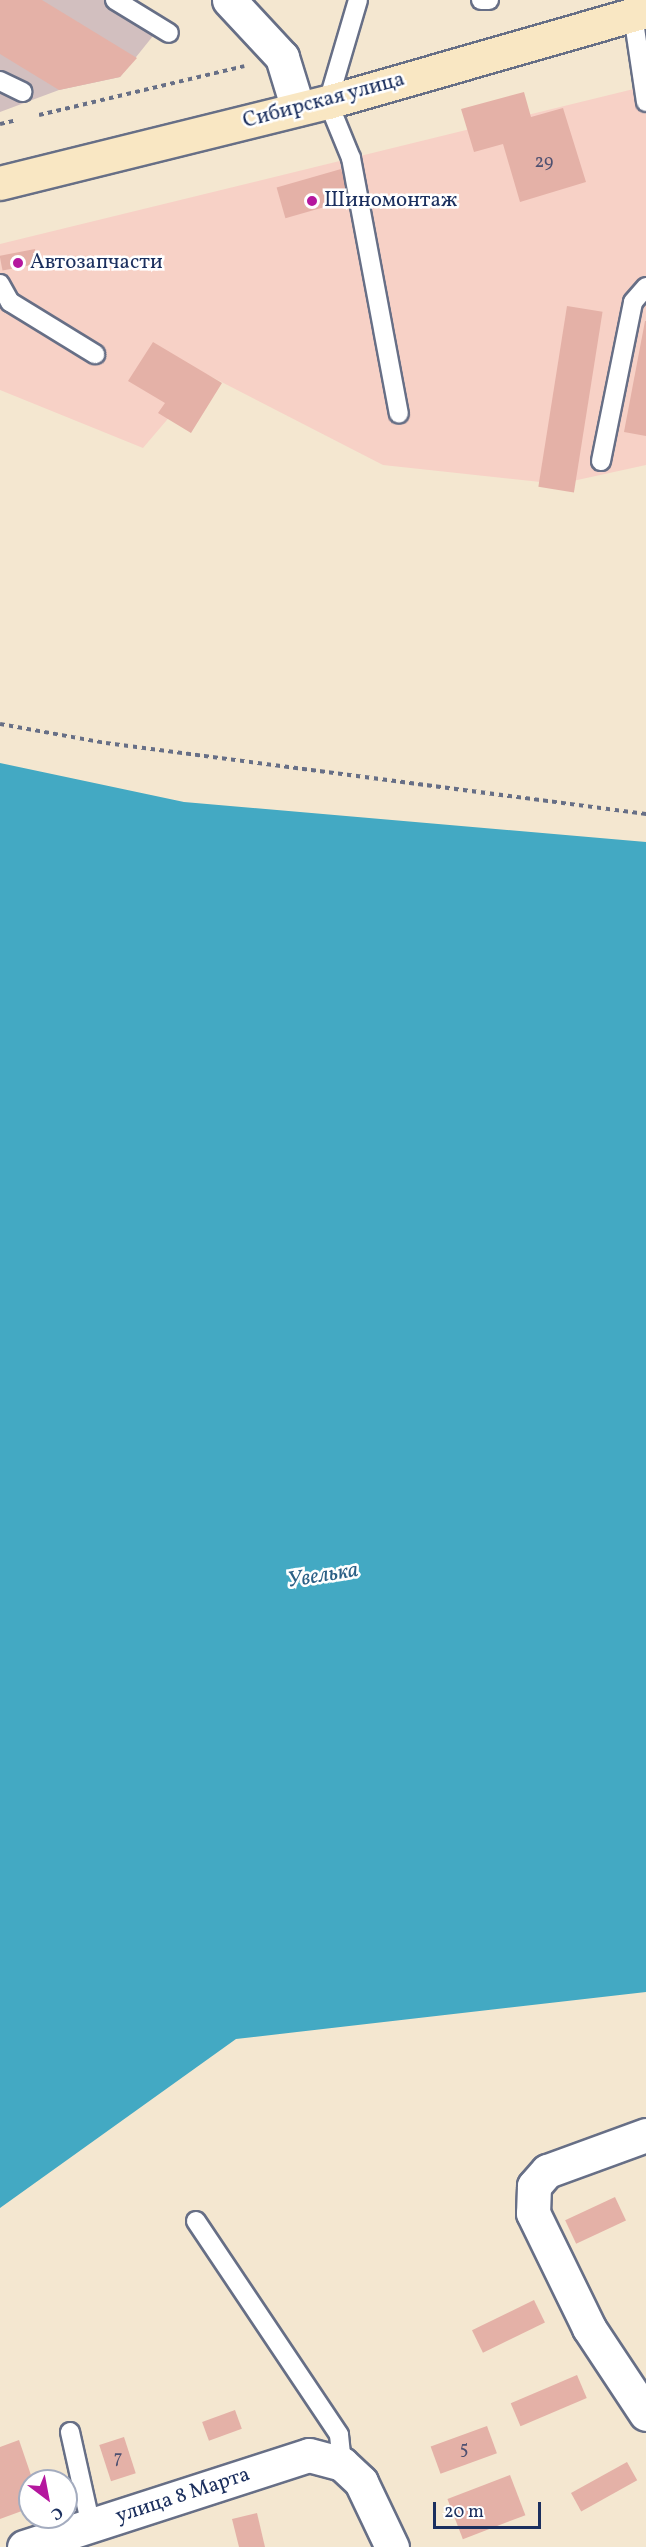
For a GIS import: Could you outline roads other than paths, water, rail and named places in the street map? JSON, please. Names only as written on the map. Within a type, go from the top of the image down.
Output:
[{"type":"street","points":[[229,0],[282,57],[313,106]]},
{"type":"street","name":"Сибирская улица","points":[[0,183],[313,106],[640,8]]},
{"type":"street","points":[[646,2136],[547,2171],[534,2186],[533,2213],[589,2328],[646,2414]]},
{"type":"street","name":"улица 8 Марта","points":[[24,2547],[309,2456],[342,2464]]},
{"type":"street","points":[[342,2464],[362,2482],[392,2547]]},
{"type":"lane","points":[[115,0],[170,33]]},
{"type":"lane","points":[[358,0],[313,106],[351,158],[399,414]]},
{"type":"lane","points":[[481,0],[489,0]]},
{"type":"lane","points":[[640,8],[646,102]]},
{"type":"lane","points":[[0,81],[22,92]]},
{"type":"lane","points":[[0,284],[10,302],[95,354]]},
{"type":"lane","points":[[601,461],[633,302],[646,287]]},
{"type":"lane","points":[[196,2221],[339,2435],[342,2464]]},
{"type":"lane","points":[[70,2432],[91,2526]]},
{"type":"water","name":"Увелька","points":[[0,763],[184,802],[646,842],[646,1992],[236,2039],[0,2208]]},
{"type":"place","name":"Шиномонтаж","points":[[312,201]]},
{"type":"place","name":"Автозапчасти","points":[[18,263]]}]
